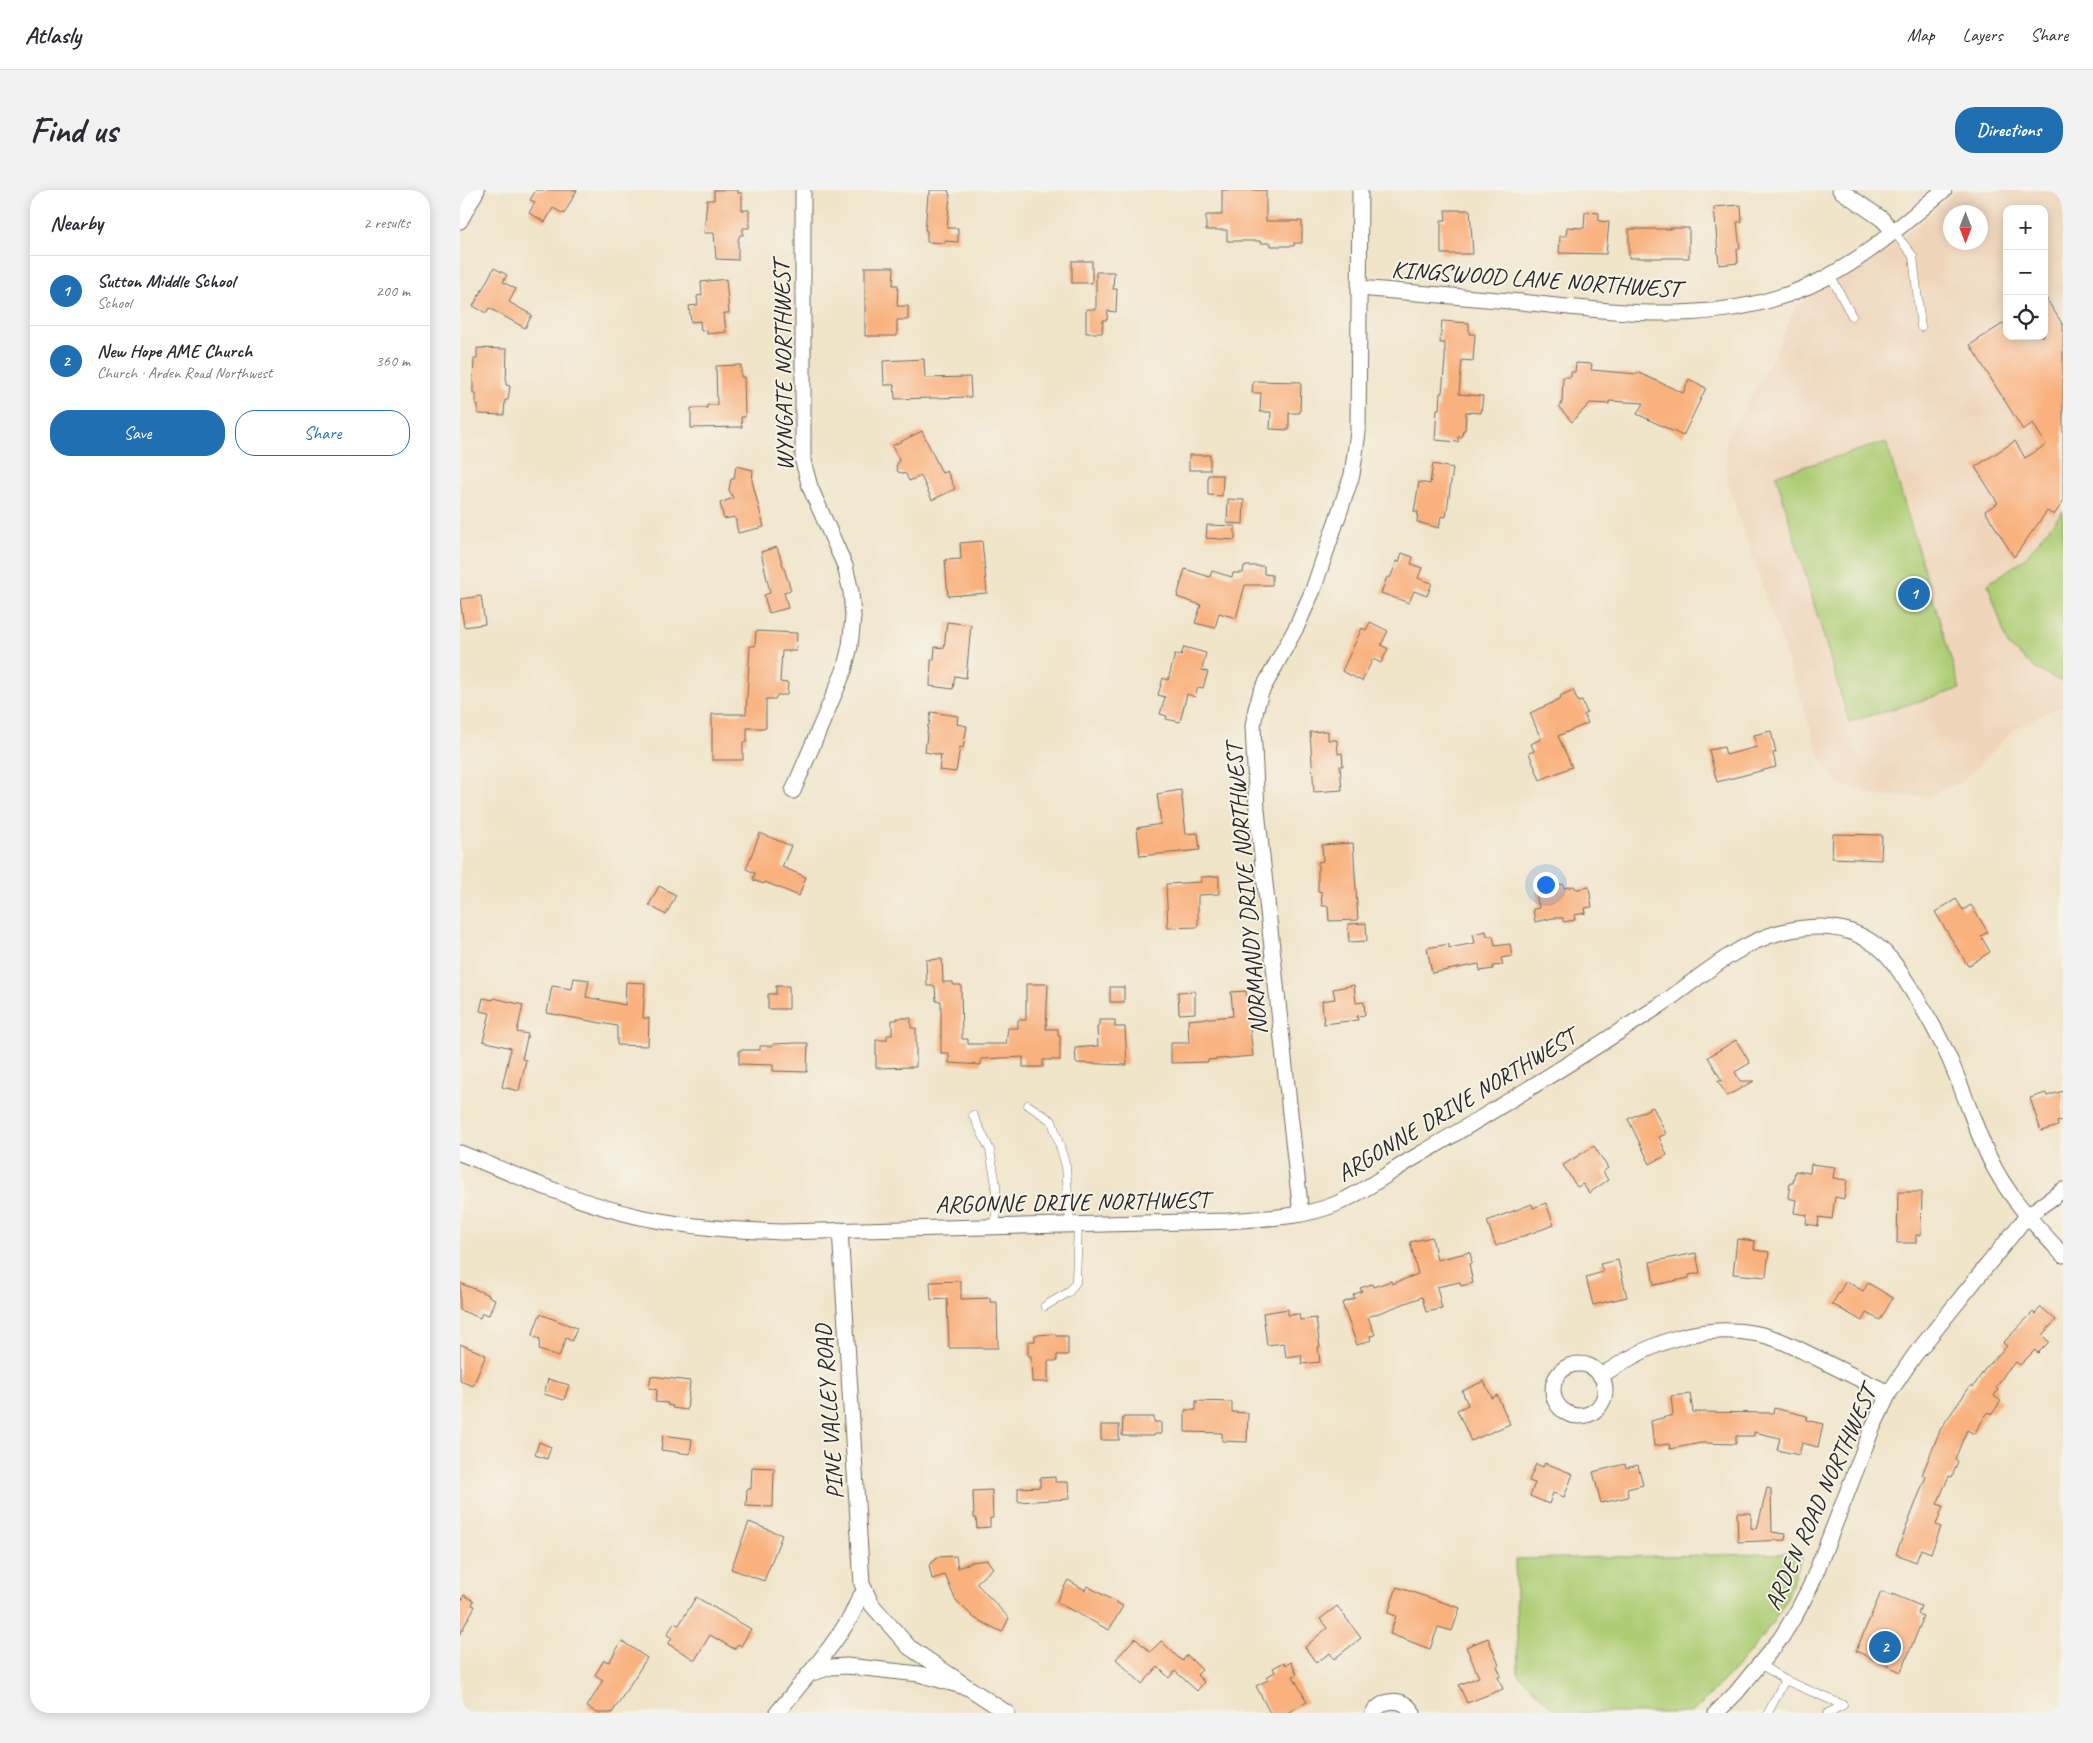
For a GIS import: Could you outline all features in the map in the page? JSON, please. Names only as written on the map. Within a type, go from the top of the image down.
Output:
[{"type":"street","points":[[460,221],[477,190]]},
{"type":"street","name":"WYNGATE NORTHWEST","points":[[794,791],[844,671],[850,646],[853,617],[851,592],[845,566],[810,487],[803,461],[803,190]]},
{"type":"street","name":"NORMANDY DRIVE NORTHWEST","points":[[1301,1214],[1257,810],[1253,726],[1261,692],[1297,626],[1313,590],[1352,475],[1358,432],[1360,190]]},
{"type":"street","points":[[1840,190],[1882,219],[1894,232]]},
{"type":"street","name":"KINGSWOOD LANE NORTHWEST","points":[[1359,288],[1597,311],[1669,314],[1708,312],[1759,303],[1808,286],[1830,275],[1853,263],[1944,190]]},
{"type":"street","name":"ARGONNE DRIVE NORTHWEST","points":[[460,1153],[569,1196],[639,1216],[683,1225],[734,1230],[840,1230],[1228,1221],[1301,1214],[1334,1205],[1368,1189],[1414,1158],[1550,1076],[1658,1006],[1748,944],[1777,933],[1821,927],[1842,928],[1857,932],[1879,947],[1895,964],[1922,1005],[1943,1045],[1994,1168],[2009,1193],[2027,1216],[2063,1255]]},
{"type":"street","name":"ARDEN ROAD NORTHWEST","points":[[1716,1713],[1736,1693],[1781,1638],[1811,1585],[1872,1429],[1889,1393],[1914,1356],[2027,1216],[2063,1190]]},
{"type":"street","name":"PINE VALLEY ROAD","points":[[840,1230],[862,1584],[865,1592]]},
{"type":"street","points":[[1601,1376],[1627,1358],[1677,1336],[1707,1331],[1737,1331],[1759,1334],[1783,1342],[1889,1393]]},
{"type":"street","points":[[777,1713],[836,1641],[857,1607],[860,1594],[865,1592],[872,1605],[908,1647],[1007,1713]]},
{"type":"street","points":[[809,1674],[831,1667],[847,1666],[919,1674],[969,1688]]},
{"type":"street","points":[[1373,1713],[1380,1705],[1388,1701],[1398,1701],[1406,1705],[1413,1713]]},
{"type":"lane","points":[[1894,232],[1913,256],[1921,327]]},
{"type":"lane","points":[[1830,275],[1852,316]]},
{"type":"lane","points":[[1028,1105],[1052,1121],[1066,1166],[1074,1225],[1076,1282],[1069,1292],[1045,1306]]},
{"type":"lane","points":[[973,1115],[990,1150],[996,1185],[996,1226]]},
{"type":"lane","points":[[1760,1664],[1785,1680],[1843,1705],[1828,1713]]},
{"type":"lane","points":[[1768,1713],[1785,1680]]},
{"type":"shaded area","points":[[1957,190],[2063,190],[2063,708],[2056,708],[2016,728],[1961,782],[1930,796],[1878,796],[1839,784],[1820,756],[1726,479],[1726,439],[1770,363],[1796,306],[1919,224]]},
{"type":"green space","points":[[1886,442],[1960,689],[1849,722],[1776,475]]},
{"type":"green space","points":[[2063,511],[2063,682],[2036,669],[2008,645],[1988,584],[2024,559]]},
{"type":"green space","points":[[1803,1553],[1787,1598],[1765,1634],[1742,1662],[1692,1713],[1558,1713],[1518,1674],[1515,1559]]},
{"type":"building","points":[[536,190],[577,190],[564,214],[553,208],[545,222],[529,213],[535,202],[530,200]]},
{"type":"building","points":[[714,190],[738,190],[738,193],[742,193],[742,210],[749,210],[749,228],[743,228],[743,235],[740,235],[738,240],[738,260],[716,259],[714,233],[704,233],[707,200],[714,200]]},
{"type":"building","points":[[930,190],[948,190],[950,196],[947,228],[958,228],[958,242],[927,242],[927,231],[925,230]]},
{"type":"building","points":[[1222,190],[1266,190],[1266,221],[1302,221],[1302,243],[1294,243],[1294,246],[1271,246],[1271,243],[1260,243],[1260,241],[1227,241],[1227,230],[1206,230],[1206,215],[1222,215]]},
{"type":"building","points":[[1741,205],[1742,222],[1737,222],[1740,249],[1737,249],[1738,263],[1719,265],[1714,207]]},
{"type":"building","points":[[1445,210],[1470,210],[1473,254],[1441,254],[1441,220],[1446,220]]},
{"type":"building","points":[[1585,212],[1599,213],[1599,221],[1609,222],[1606,254],[1559,253],[1560,236],[1566,236],[1567,227],[1584,228]]},
{"type":"building","points":[[1689,228],[1689,258],[1629,258],[1629,229]]},
{"type":"building","points":[[1072,261],[1092,261],[1092,283],[1072,283]]},
{"type":"building","points":[[865,267],[894,267],[893,285],[898,285],[897,306],[908,306],[908,320],[897,320],[897,336],[865,336]]},
{"type":"building","points":[[494,268],[507,275],[503,282],[516,289],[509,302],[532,315],[525,328],[489,308],[486,313],[473,306]]},
{"type":"building","points":[[1096,272],[1114,272],[1113,289],[1117,289],[1116,312],[1108,311],[1107,320],[1103,320],[1102,333],[1086,333],[1086,309],[1096,309]]},
{"type":"building","points":[[726,279],[729,313],[724,313],[726,332],[707,334],[707,330],[701,331],[700,321],[691,322],[689,306],[698,305],[697,296],[702,295],[701,282]]},
{"type":"building","points":[[2048,301],[2063,325],[2063,502],[2054,515],[2047,511],[2014,557],[1985,511],[1998,503],[1975,467],[2015,441],[2025,458],[2046,445],[2033,423],[2023,430],[1970,345],[2003,324],[2003,340],[2048,340]]},
{"type":"building","points":[[1442,321],[1469,323],[1469,334],[1475,334],[1473,361],[1462,360],[1459,394],[1483,396],[1481,413],[1466,412],[1465,430],[1463,430],[1462,437],[1458,437],[1458,442],[1435,440],[1437,409],[1439,409],[1440,393],[1442,393],[1445,359],[1445,343],[1440,343]]},
{"type":"building","points":[[477,348],[507,349],[506,385],[510,386],[508,400],[505,400],[504,415],[478,414],[476,393],[473,393],[474,359],[477,359]]},
{"type":"building","points":[[924,359],[925,378],[970,377],[971,397],[895,399],[894,385],[884,385],[883,361]]},
{"type":"building","points":[[1576,363],[1592,364],[1591,370],[1637,374],[1637,372],[1683,393],[1689,379],[1706,388],[1683,436],[1637,414],[1643,403],[1609,401],[1609,404],[1590,403],[1572,422],[1559,407],[1562,403],[1563,377],[1571,377],[1571,372],[1575,372]]},
{"type":"building","points":[[741,365],[741,377],[744,377],[745,417],[741,417],[742,427],[691,428],[691,408],[707,408],[707,405],[717,405],[716,366]]},
{"type":"building","points":[[1253,381],[1301,382],[1300,413],[1289,413],[1289,430],[1270,429],[1271,412],[1260,412],[1261,393],[1252,393]]},
{"type":"building","points":[[922,431],[942,473],[947,471],[955,489],[932,500],[921,476],[909,481],[906,474],[898,472],[896,467],[899,460],[892,446]]},
{"type":"building","points":[[1189,455],[1210,455],[1210,470],[1189,470]]},
{"type":"building","points":[[1433,464],[1453,468],[1446,517],[1441,516],[1439,528],[1417,522],[1418,512],[1414,512],[1419,482],[1430,484]]},
{"type":"building","points":[[736,466],[753,470],[752,481],[764,527],[738,533],[735,517],[724,519],[720,503],[733,498],[729,490],[731,479],[734,479]]},
{"type":"building","points":[[1208,475],[1223,475],[1222,496],[1208,495]]},
{"type":"building","points":[[1228,499],[1244,500],[1243,524],[1227,523]]},
{"type":"building","points":[[1207,525],[1235,526],[1235,540],[1206,538]]},
{"type":"building","points":[[982,541],[987,593],[948,596],[945,560],[961,559],[960,543]]},
{"type":"building","points":[[777,547],[791,590],[784,592],[788,608],[769,613],[764,595],[770,593],[761,552]]},
{"type":"building","points":[[1402,553],[1413,557],[1411,564],[1422,568],[1418,578],[1432,583],[1427,596],[1414,591],[1409,603],[1381,593],[1387,577],[1390,578]]},
{"type":"building","points":[[1244,566],[1264,566],[1264,574],[1272,575],[1272,585],[1245,585],[1236,618],[1219,613],[1215,628],[1195,623],[1201,605],[1177,597],[1185,569],[1210,577],[1212,571],[1232,577],[1233,573],[1243,573]]},
{"type":"building","points":[[481,596],[485,624],[464,627],[460,599]]},
{"type":"building","points":[[947,622],[971,625],[966,678],[955,676],[953,689],[930,686],[931,660],[934,660],[935,647],[944,648]]},
{"type":"building","points":[[1370,622],[1388,631],[1381,645],[1388,649],[1381,663],[1373,659],[1362,681],[1342,671],[1362,628],[1366,630]]},
{"type":"building","points":[[756,631],[797,633],[796,651],[782,651],[780,682],[788,683],[787,695],[777,695],[775,699],[766,699],[766,728],[747,728],[747,742],[743,742],[743,760],[712,760],[712,714],[746,714],[750,646],[755,646]]},
{"type":"building","points":[[1184,647],[1206,653],[1202,670],[1208,672],[1203,688],[1198,687],[1195,697],[1187,694],[1180,722],[1166,719],[1167,716],[1160,714],[1165,697],[1158,695],[1163,678],[1168,680],[1175,654],[1181,655]]},
{"type":"building","points":[[1573,690],[1578,702],[1582,701],[1587,713],[1584,715],[1588,723],[1558,736],[1572,767],[1540,780],[1529,753],[1534,751],[1531,744],[1541,739],[1530,713],[1561,699],[1560,696]]},
{"type":"building","points":[[931,712],[958,716],[957,724],[967,726],[963,748],[960,747],[956,772],[939,770],[941,755],[925,752]]},
{"type":"building","points":[[1328,731],[1328,740],[1337,740],[1338,754],[1342,753],[1343,766],[1340,766],[1342,790],[1314,792],[1310,732]]},
{"type":"building","points":[[1771,731],[1776,752],[1773,753],[1776,767],[1717,782],[1709,750],[1724,747],[1726,755],[1757,747],[1754,735]]},
{"type":"building","points":[[1181,790],[1186,834],[1198,833],[1200,850],[1140,856],[1137,828],[1161,824],[1157,794]]},
{"type":"building","points":[[760,833],[791,846],[782,867],[806,877],[799,896],[765,882],[764,884],[753,880],[755,873],[746,869]]},
{"type":"building","points":[[1833,834],[1882,835],[1881,860],[1832,858]]},
{"type":"building","points":[[1353,843],[1358,920],[1329,921],[1328,906],[1322,906],[1321,891],[1318,892],[1318,862],[1323,861],[1322,845]]},
{"type":"building","points":[[1219,876],[1219,894],[1198,895],[1198,927],[1168,928],[1166,884],[1201,882],[1201,877]]},
{"type":"building","points":[[1563,884],[1564,888],[1574,886],[1578,889],[1589,887],[1592,907],[1585,908],[1586,913],[1574,915],[1575,920],[1563,922],[1563,918],[1553,918],[1535,922],[1533,909],[1539,908],[1536,892],[1547,890],[1546,887]]},
{"type":"building","points":[[659,886],[676,895],[666,915],[649,905]]},
{"type":"building","points":[[1956,899],[1963,910],[1971,905],[1988,932],[1981,936],[1990,952],[1968,966],[1935,912]]},
{"type":"building","points":[[1366,923],[1367,941],[1349,942],[1348,924]]},
{"type":"building","points":[[1486,931],[1487,936],[1493,936],[1495,946],[1510,944],[1512,956],[1501,958],[1503,965],[1493,966],[1493,969],[1480,971],[1479,964],[1432,973],[1427,948],[1449,944],[1449,948],[1475,943],[1473,934]]},
{"type":"building","points":[[942,959],[943,982],[953,982],[953,985],[961,985],[962,1039],[968,1039],[968,1044],[1006,1044],[1008,1028],[1018,1028],[1018,1020],[1026,1020],[1026,984],[1048,984],[1046,1029],[1058,1029],[1058,1036],[1060,1036],[1060,1060],[1043,1060],[1043,1067],[1023,1067],[1023,1057],[981,1059],[981,1065],[949,1063],[949,1053],[941,1053],[941,1001],[936,1001],[935,986],[927,986],[926,960]]},
{"type":"building","points":[[574,978],[589,980],[586,997],[625,1005],[626,982],[645,983],[643,1018],[649,1018],[648,1046],[617,1045],[617,1026],[547,1013],[552,986],[572,989]]},
{"type":"building","points":[[1354,985],[1356,1003],[1364,1002],[1365,1015],[1357,1016],[1358,1020],[1324,1024],[1322,1001],[1335,999],[1333,989]]},
{"type":"building","points":[[776,986],[789,986],[789,1009],[768,1009],[768,994],[776,994]]},
{"type":"building","points":[[1110,987],[1124,987],[1124,1002],[1110,1002]]},
{"type":"building","points":[[1195,991],[1195,1013],[1179,1014],[1178,992]]},
{"type":"building","points":[[1246,991],[1253,1056],[1208,1060],[1208,1062],[1171,1063],[1171,1043],[1189,1043],[1188,1020],[1233,1016],[1231,992]]},
{"type":"building","points":[[483,998],[493,1000],[494,998],[523,1005],[517,1032],[528,1034],[522,1059],[526,1060],[519,1091],[502,1087],[511,1048],[483,1041],[490,1013],[480,1011]]},
{"type":"building","points":[[897,1018],[911,1018],[911,1028],[916,1028],[916,1067],[876,1068],[876,1040],[887,1040],[887,1035],[892,1035],[892,1020],[897,1020]]},
{"type":"building","points":[[1099,1020],[1115,1020],[1115,1027],[1125,1027],[1127,1065],[1076,1063],[1075,1048],[1098,1046],[1097,1027],[1099,1027]]},
{"type":"building","points":[[1736,1040],[1750,1063],[1735,1072],[1740,1081],[1754,1081],[1727,1096],[1718,1081],[1722,1081],[1708,1057]]},
{"type":"building","points":[[808,1043],[807,1072],[773,1071],[773,1065],[739,1064],[739,1050],[760,1050],[760,1046],[773,1046],[773,1044]]},
{"type":"building","points":[[2063,1091],[2063,1120],[2057,1122],[2058,1126],[2041,1131],[2030,1098],[2046,1093],[2047,1096]]},
{"type":"building","points":[[1653,1107],[1666,1134],[1659,1137],[1667,1155],[1650,1164],[1628,1119]]},
{"type":"building","points":[[1594,1146],[1608,1168],[1603,1172],[1608,1180],[1589,1193],[1583,1184],[1577,1187],[1563,1165]]},
{"type":"building","points":[[1811,1164],[1835,1167],[1833,1178],[1847,1180],[1844,1199],[1835,1197],[1832,1219],[1819,1217],[1818,1226],[1806,1224],[1807,1215],[1794,1213],[1796,1200],[1788,1198],[1790,1183],[1793,1183],[1795,1171],[1810,1173]]},
{"type":"building","points":[[1898,1192],[1922,1192],[1921,1235],[1916,1235],[1916,1243],[1897,1243]]},
{"type":"building","points":[[1546,1203],[1554,1225],[1496,1246],[1487,1221],[1532,1204],[1533,1208]]},
{"type":"building","points":[[1432,1237],[1437,1260],[1470,1252],[1472,1263],[1469,1264],[1473,1283],[1461,1286],[1460,1282],[1437,1287],[1442,1309],[1426,1312],[1422,1297],[1368,1317],[1375,1335],[1370,1336],[1371,1340],[1357,1345],[1342,1303],[1355,1298],[1353,1295],[1362,1291],[1360,1288],[1372,1284],[1373,1287],[1391,1281],[1392,1284],[1418,1274],[1410,1242]]},
{"type":"building","points":[[1737,1239],[1755,1241],[1754,1250],[1769,1252],[1766,1277],[1733,1274]]},
{"type":"building","points":[[1696,1253],[1700,1273],[1689,1275],[1689,1278],[1654,1285],[1650,1262]]},
{"type":"building","points":[[1618,1260],[1627,1297],[1593,1305],[1586,1277],[1603,1272],[1600,1264]]},
{"type":"building","points":[[961,1281],[961,1299],[990,1298],[990,1302],[997,1302],[998,1348],[949,1348],[947,1299],[931,1300],[930,1282]]},
{"type":"building","points":[[1846,1281],[1863,1291],[1868,1283],[1893,1298],[1880,1320],[1866,1313],[1862,1321],[1832,1304]]},
{"type":"building","points":[[460,1283],[495,1299],[489,1315],[482,1313],[480,1318],[460,1310]]},
{"type":"building","points":[[2041,1307],[2056,1320],[2042,1335],[2049,1342],[2038,1353],[2035,1350],[2020,1365],[2016,1362],[2006,1372],[1996,1388],[1998,1390],[1994,1396],[2001,1401],[1992,1414],[1988,1412],[1974,1434],[1967,1430],[1955,1459],[1958,1461],[1952,1477],[1949,1476],[1937,1504],[1943,1506],[1936,1525],[1941,1527],[1931,1553],[1921,1549],[1916,1562],[1896,1554],[1926,1476],[1922,1475],[1941,1428],[1971,1385],[1973,1387],[1985,1369],[2007,1346],[2003,1343],[2033,1312],[2035,1314]]},
{"type":"building","points":[[1288,1309],[1288,1315],[1299,1314],[1300,1320],[1316,1318],[1320,1362],[1302,1364],[1301,1355],[1286,1357],[1284,1343],[1267,1345],[1263,1313]]},
{"type":"building","points":[[540,1314],[577,1328],[572,1341],[566,1338],[559,1357],[539,1350],[540,1339],[532,1336]]},
{"type":"building","points":[[1056,1334],[1056,1336],[1068,1336],[1068,1355],[1057,1355],[1057,1361],[1048,1361],[1048,1382],[1032,1382],[1031,1356],[1028,1356],[1028,1341],[1035,1341],[1035,1335]]},
{"type":"building","points":[[460,1344],[486,1355],[473,1386],[460,1381]]},
{"type":"building","points":[[651,1376],[690,1381],[687,1410],[672,1408],[673,1406],[667,1405],[668,1403],[655,1402],[657,1390],[649,1388]]},
{"type":"building","points":[[548,1379],[569,1385],[564,1400],[544,1394]]},
{"type":"building","points":[[1484,1381],[1492,1398],[1497,1395],[1510,1424],[1471,1441],[1457,1410],[1468,1405],[1462,1391]]},
{"type":"building","points":[[1690,1394],[1693,1412],[1773,1413],[1774,1408],[1807,1416],[1806,1420],[1823,1424],[1818,1447],[1802,1443],[1799,1455],[1777,1450],[1780,1438],[1754,1432],[1754,1436],[1736,1436],[1736,1444],[1701,1443],[1670,1449],[1669,1444],[1654,1446],[1651,1421],[1673,1415],[1671,1396]]},
{"type":"building","points":[[1196,1401],[1232,1402],[1232,1412],[1248,1413],[1247,1442],[1222,1441],[1222,1433],[1185,1432],[1185,1410],[1196,1410]]},
{"type":"building","points":[[1123,1417],[1154,1417],[1154,1422],[1161,1422],[1161,1434],[1154,1434],[1154,1436],[1122,1436]]},
{"type":"building","points":[[1101,1425],[1119,1425],[1119,1440],[1101,1440]]},
{"type":"building","points":[[663,1435],[692,1439],[690,1454],[661,1450]]},
{"type":"building","points":[[539,1442],[551,1447],[547,1459],[535,1455]]},
{"type":"building","points":[[1545,1463],[1573,1474],[1564,1497],[1553,1493],[1549,1504],[1530,1496],[1535,1483],[1529,1481],[1536,1464],[1543,1467]]},
{"type":"building","points":[[1625,1464],[1626,1468],[1638,1465],[1643,1485],[1627,1489],[1628,1497],[1601,1503],[1593,1472]]},
{"type":"building","points":[[752,1467],[774,1468],[773,1507],[746,1506],[747,1489],[751,1489]]},
{"type":"building","points":[[1055,1477],[1055,1482],[1068,1482],[1069,1499],[1018,1502],[1018,1488],[1040,1487],[1040,1478]]},
{"type":"building","points":[[1767,1488],[1771,1489],[1772,1532],[1786,1534],[1785,1540],[1738,1542],[1737,1513],[1751,1513],[1751,1528],[1757,1529]]},
{"type":"building","points":[[992,1490],[993,1518],[990,1518],[990,1527],[977,1528],[976,1518],[974,1518],[973,1491]]},
{"type":"building","points":[[749,1522],[782,1535],[764,1581],[731,1569]]},
{"type":"building","points":[[956,1556],[958,1568],[972,1562],[987,1560],[993,1568],[976,1583],[1009,1618],[1002,1632],[974,1618],[955,1599],[945,1575],[932,1579],[929,1565],[938,1557]]},
{"type":"building","points":[[1068,1580],[1085,1590],[1087,1586],[1123,1606],[1109,1630],[1056,1602]]},
{"type":"building","points":[[1397,1587],[1460,1608],[1452,1631],[1438,1627],[1430,1649],[1390,1634],[1396,1616],[1388,1613]]},
{"type":"building","points":[[1881,1592],[1892,1596],[1892,1594],[1921,1606],[1918,1614],[1923,1616],[1922,1621],[1901,1672],[1856,1651]]},
{"type":"building","points":[[464,1595],[474,1601],[472,1605],[475,1606],[460,1634],[460,1599],[462,1600]]},
{"type":"building","points":[[696,1597],[751,1629],[741,1646],[738,1644],[734,1649],[710,1635],[695,1660],[668,1644],[672,1638],[667,1635],[674,1623],[679,1625]]},
{"type":"building","points":[[1337,1606],[1361,1638],[1334,1659],[1330,1653],[1316,1663],[1305,1647],[1327,1628],[1320,1619]]},
{"type":"building","points":[[1135,1638],[1150,1652],[1161,1641],[1182,1661],[1187,1655],[1202,1670],[1197,1675],[1204,1682],[1197,1691],[1175,1671],[1169,1678],[1158,1667],[1142,1684],[1116,1659]]},
{"type":"building","points":[[1488,1638],[1499,1665],[1497,1666],[1501,1676],[1498,1677],[1503,1689],[1467,1703],[1459,1685],[1479,1677],[1466,1647]]},
{"type":"building","points":[[622,1641],[647,1658],[612,1713],[597,1713],[587,1707],[603,1680],[595,1675],[604,1660],[609,1662]]},
{"type":"building","points":[[1284,1662],[1286,1665],[1291,1662],[1297,1674],[1293,1676],[1307,1702],[1287,1713],[1270,1713],[1256,1686],[1268,1680],[1266,1677],[1275,1672],[1273,1668]]},
{"type":"place","name":"Sutton Middle School","points":[[1914,594]]},
{"type":"place","name":"New Hope AME Church","points":[[1885,1647]]}]
